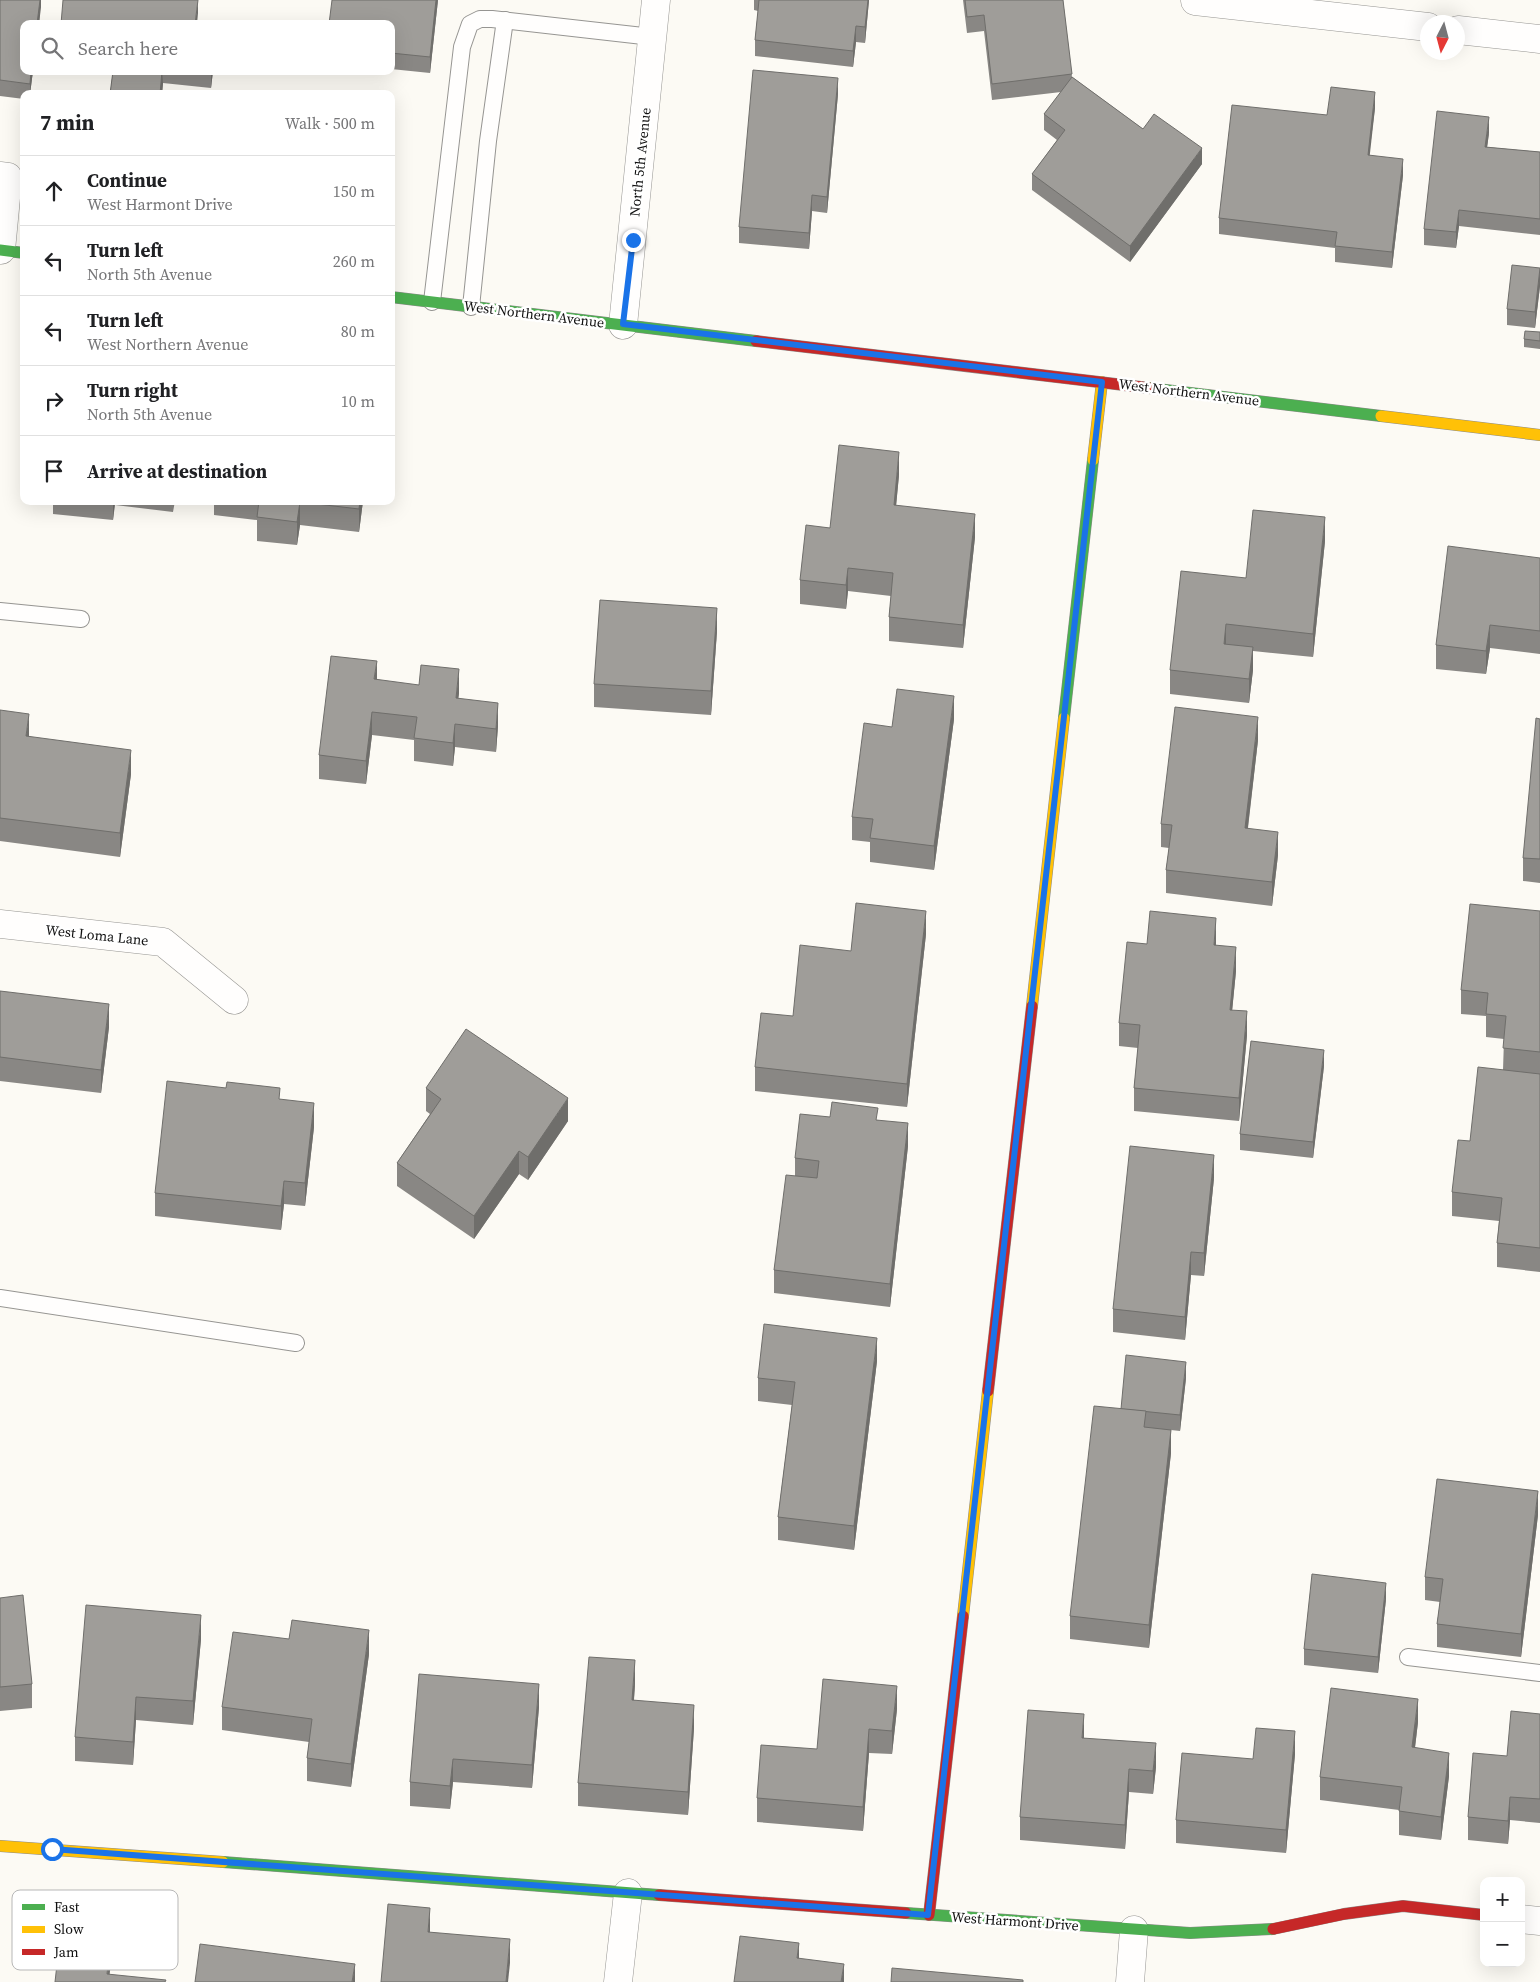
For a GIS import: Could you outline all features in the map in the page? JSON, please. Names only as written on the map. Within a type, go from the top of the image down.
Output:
[{"type":"street","name":"North 5th Avenue","points":[[623,324],[656,0]]},
{"type":"street","points":[[1196,0],[1420,26]]},
{"type":"street","points":[[1465,31],[1540,39]]},
{"type":"street","points":[[0,176],[8,177],[8,251]]},
{"type":"street","name":"West Northern Avenue","points":[[395,297],[1540,435]]},
{"type":"street","points":[[928,1915],[1102,382]]},
{"type":"street","name":"West Loma Lane","points":[[0,924],[162,942],[234,1000]]},
{"type":"street","name":"West Harmont Drive","points":[[0,1846],[1190,1933],[1281,1929],[1344,1914],[1403,1906],[1480,1915]]},
{"type":"street","points":[[618,1982],[628,1893]]},
{"type":"street","points":[[1525,1919],[1540,1921]]},
{"type":"street","points":[[1130,1982],[1134,1930]]},
{"type":"lane","points":[[432,302],[462,47],[470,24],[480,19],[505,20],[652,37]]},
{"type":"lane","points":[[471,306],[488,141],[505,20]]},
{"type":"lane","points":[[0,611],[81,619]]},
{"type":"lane","points":[[0,1298],[296,1343]]},
{"type":"lane","points":[[1408,1658],[1540,1673]]},
{"type":"building","points":[[0,0],[40,0],[38,20],[20,20],[20,75],[31,75],[30,84],[0,80]]},
{"type":"building","points":[[63,0],[198,0],[196,20],[61,20]]},
{"type":"building","points":[[332,0],[436,0],[430,57],[395,53],[395,20],[330,20]]},
{"type":"building","points":[[759,0],[868,0],[865,27],[856,26],[853,51],[755,40]]},
{"type":"building","points":[[965,0],[1063,0],[1072,74],[992,84],[984,15],[967,17]]},
{"type":"building","points":[[753,70],[838,78],[827,197],[812,195],[809,233],[739,227]]},
{"type":"building","points":[[112,75],[162,75],[160,90],[111,90]]},
{"type":"building","points":[[1072,77],[1143,129],[1154,114],[1202,148],[1130,246],[1032,174],[1065,130],[1044,114]]},
{"type":"building","points":[[1331,87],[1375,92],[1368,155],[1403,159],[1392,252],[1335,246],[1337,232],[1219,218],[1232,105],[1327,115]]},
{"type":"building","points":[[1437,111],[1489,117],[1485,147],[1540,152],[1540,219],[1459,210],[1456,232],[1424,229]]},
{"type":"building","points":[[1512,265],[1540,268],[1535,312],[1507,309]]},
{"type":"building","points":[[1525,331],[1540,332],[1540,341],[1524,339]]},
{"type":"building","points":[[839,445],[899,452],[894,505],[975,514],[963,625],[889,617],[893,573],[848,568],[846,585],[800,580],[806,525],[830,528]]},
{"type":"building","points":[[258,505],[300,505],[297,522],[257,517]]},
{"type":"building","points":[[325,505],[360,505],[359,509]]},
{"type":"building","points":[[1253,510],[1325,517],[1313,634],[1226,624],[1224,644],[1253,647],[1249,679],[1170,670],[1181,571],[1246,578]]},
{"type":"building","points":[[1448,546],[1540,558],[1540,631],[1490,625],[1486,651],[1436,645]]},
{"type":"building","points":[[600,600],[717,608],[711,691],[594,684]]},
{"type":"building","points":[[331,656],[377,661],[374,679],[419,685],[421,665],[459,669],[456,698],[498,703],[496,729],[455,724],[453,743],[414,738],[417,717],[372,712],[366,761],[319,755]]},
{"type":"building","points":[[897,689],[954,696],[934,846],[870,838],[873,819],[852,817],[864,723],[892,727]]},
{"type":"building","points":[[1175,707],[1258,717],[1245,828],[1278,832],[1272,882],[1166,870],[1172,825],[1161,824]]},
{"type":"building","points":[[0,710],[29,714],[26,736],[131,750],[120,833],[0,818]]},
{"type":"building","points":[[1536,718],[1540,719],[1540,859],[1523,858]]},
{"type":"building","points":[[856,903],[926,911],[907,1084],[755,1067],[761,1013],[793,1016],[800,945],[851,951]]},
{"type":"building","points":[[1470,904],[1540,911],[1540,1052],[1503,1048],[1506,1016],[1486,1014],[1488,993],[1461,990]]},
{"type":"building","points":[[1150,911],[1216,918],[1214,945],[1236,947],[1230,1010],[1247,1011],[1239,1098],[1134,1088],[1140,1025],[1119,1023],[1127,942],[1147,944]]},
{"type":"building","points":[[0,991],[109,1004],[101,1070],[0,1057]]},
{"type":"building","points":[[466,1029],[568,1098],[528,1157],[519,1151],[474,1216],[397,1163],[441,1099],[426,1088]]},
{"type":"building","points":[[1251,1041],[1324,1050],[1313,1142],[1240,1134]]},
{"type":"building","points":[[1478,1067],[1540,1074],[1540,1248],[1497,1243],[1502,1198],[1452,1192],[1458,1140],[1470,1141]]},
{"type":"building","points":[[167,1081],[226,1088],[227,1082],[280,1088],[279,1099],[314,1103],[305,1183],[284,1181],[281,1206],[155,1193]]},
{"type":"building","points":[[832,1102],[878,1108],[876,1120],[908,1123],[890,1284],[774,1270],[786,1175],[817,1178],[819,1161],[795,1158],[800,1114],[830,1117]]},
{"type":"building","points":[[1130,1146],[1214,1155],[1204,1253],[1191,1252],[1185,1317],[1113,1309]]},
{"type":"building","points":[[764,1324],[877,1338],[854,1526],[778,1517],[795,1382],[758,1378]]},
{"type":"building","points":[[1126,1355],[1186,1362],[1180,1415],[1121,1409]]},
{"type":"building","points":[[1094,1406],[1146,1411],[1144,1427],[1171,1430],[1149,1625],[1070,1616]]},
{"type":"building","points":[[1437,1479],[1538,1491],[1521,1634],[1437,1624],[1443,1579],[1425,1577]]},
{"type":"building","points":[[1312,1574],[1386,1583],[1378,1657],[1304,1649]]},
{"type":"building","points":[[23,1595],[32,1684],[0,1687],[0,1598]]},
{"type":"building","points":[[86,1605],[201,1615],[193,1701],[136,1697],[133,1742],[75,1737]]},
{"type":"building","points":[[292,1620],[369,1630],[351,1764],[307,1758],[312,1719],[222,1707],[233,1632],[289,1639]]},
{"type":"building","points":[[589,1657],[635,1660],[632,1700],[694,1705],[688,1792],[578,1783]]},
{"type":"building","points":[[419,1674],[539,1684],[532,1765],[453,1759],[450,1786],[410,1782]]},
{"type":"building","points":[[823,1679],[897,1686],[892,1731],[869,1729],[863,1807],[757,1798],[761,1745],[817,1749]]},
{"type":"building","points":[[1331,1688],[1418,1699],[1412,1747],[1449,1753],[1441,1817],[1399,1811],[1402,1787],[1320,1777]]},
{"type":"building","points":[[1028,1710],[1084,1714],[1082,1738],[1156,1743],[1153,1771],[1129,1769],[1125,1825],[1020,1817]]},
{"type":"building","points":[[1511,1711],[1540,1714],[1540,1799],[1510,1797],[1508,1821],[1468,1817],[1473,1753],[1507,1756]]},
{"type":"building","points":[[1256,1728],[1295,1731],[1286,1830],[1176,1820],[1182,1753],[1253,1759]]},
{"type":"building","points":[[388,1904],[430,1908],[428,1932],[510,1939],[506,1982],[381,1982]]},
{"type":"building","points":[[740,1936],[799,1943],[797,1958],[844,1964],[841,1982],[734,1982]]},
{"type":"building","points":[[200,1944],[355,1964],[352,1982],[195,1982]]},
{"type":"building","points":[[892,1968],[1023,1980],[1023,1982],[891,1982]]},
{"type":"building","points":[[56,1970],[107,1970],[107,1974],[166,1980],[165,1982],[55,1982]]},
{"type":"traffic: fast","points":[[0,250],[20,252]]},
{"type":"traffic: fast","points":[[395,297],[756,341]]},
{"type":"traffic: fast","points":[[1149,388],[1381,416]]},
{"type":"traffic: fast","points":[[1064,718],[1093,460]]},
{"type":"traffic: fast","points":[[223,1862],[659,1895]]},
{"type":"traffic: fast","points":[[906,1913],[1190,1933],[1273,1929]]},
{"type":"traffic: slow","points":[[1093,460],[1102,382]]},
{"type":"traffic: slow","points":[[1381,416],[1540,435]]},
{"type":"traffic: slow","points":[[1032,1006],[1064,718]]},
{"type":"traffic: slow","points":[[963,1616],[988,1391]]},
{"type":"traffic: slow","points":[[0,1846],[223,1862]]},
{"type":"traffic: jam","points":[[756,341],[1149,388]]},
{"type":"traffic: jam","points":[[988,1391],[1032,1006]]},
{"type":"traffic: jam","points":[[929,1915],[963,1616]]},
{"type":"traffic: jam","points":[[659,1895],[906,1913]]},
{"type":"traffic: jam","points":[[1273,1929],[1344,1914],[1403,1906],[1480,1915]]},
{"type":"route","points":[[52,1849],[928,1915],[1007,1234],[1102,382],[623,324],[633,240]]}]
